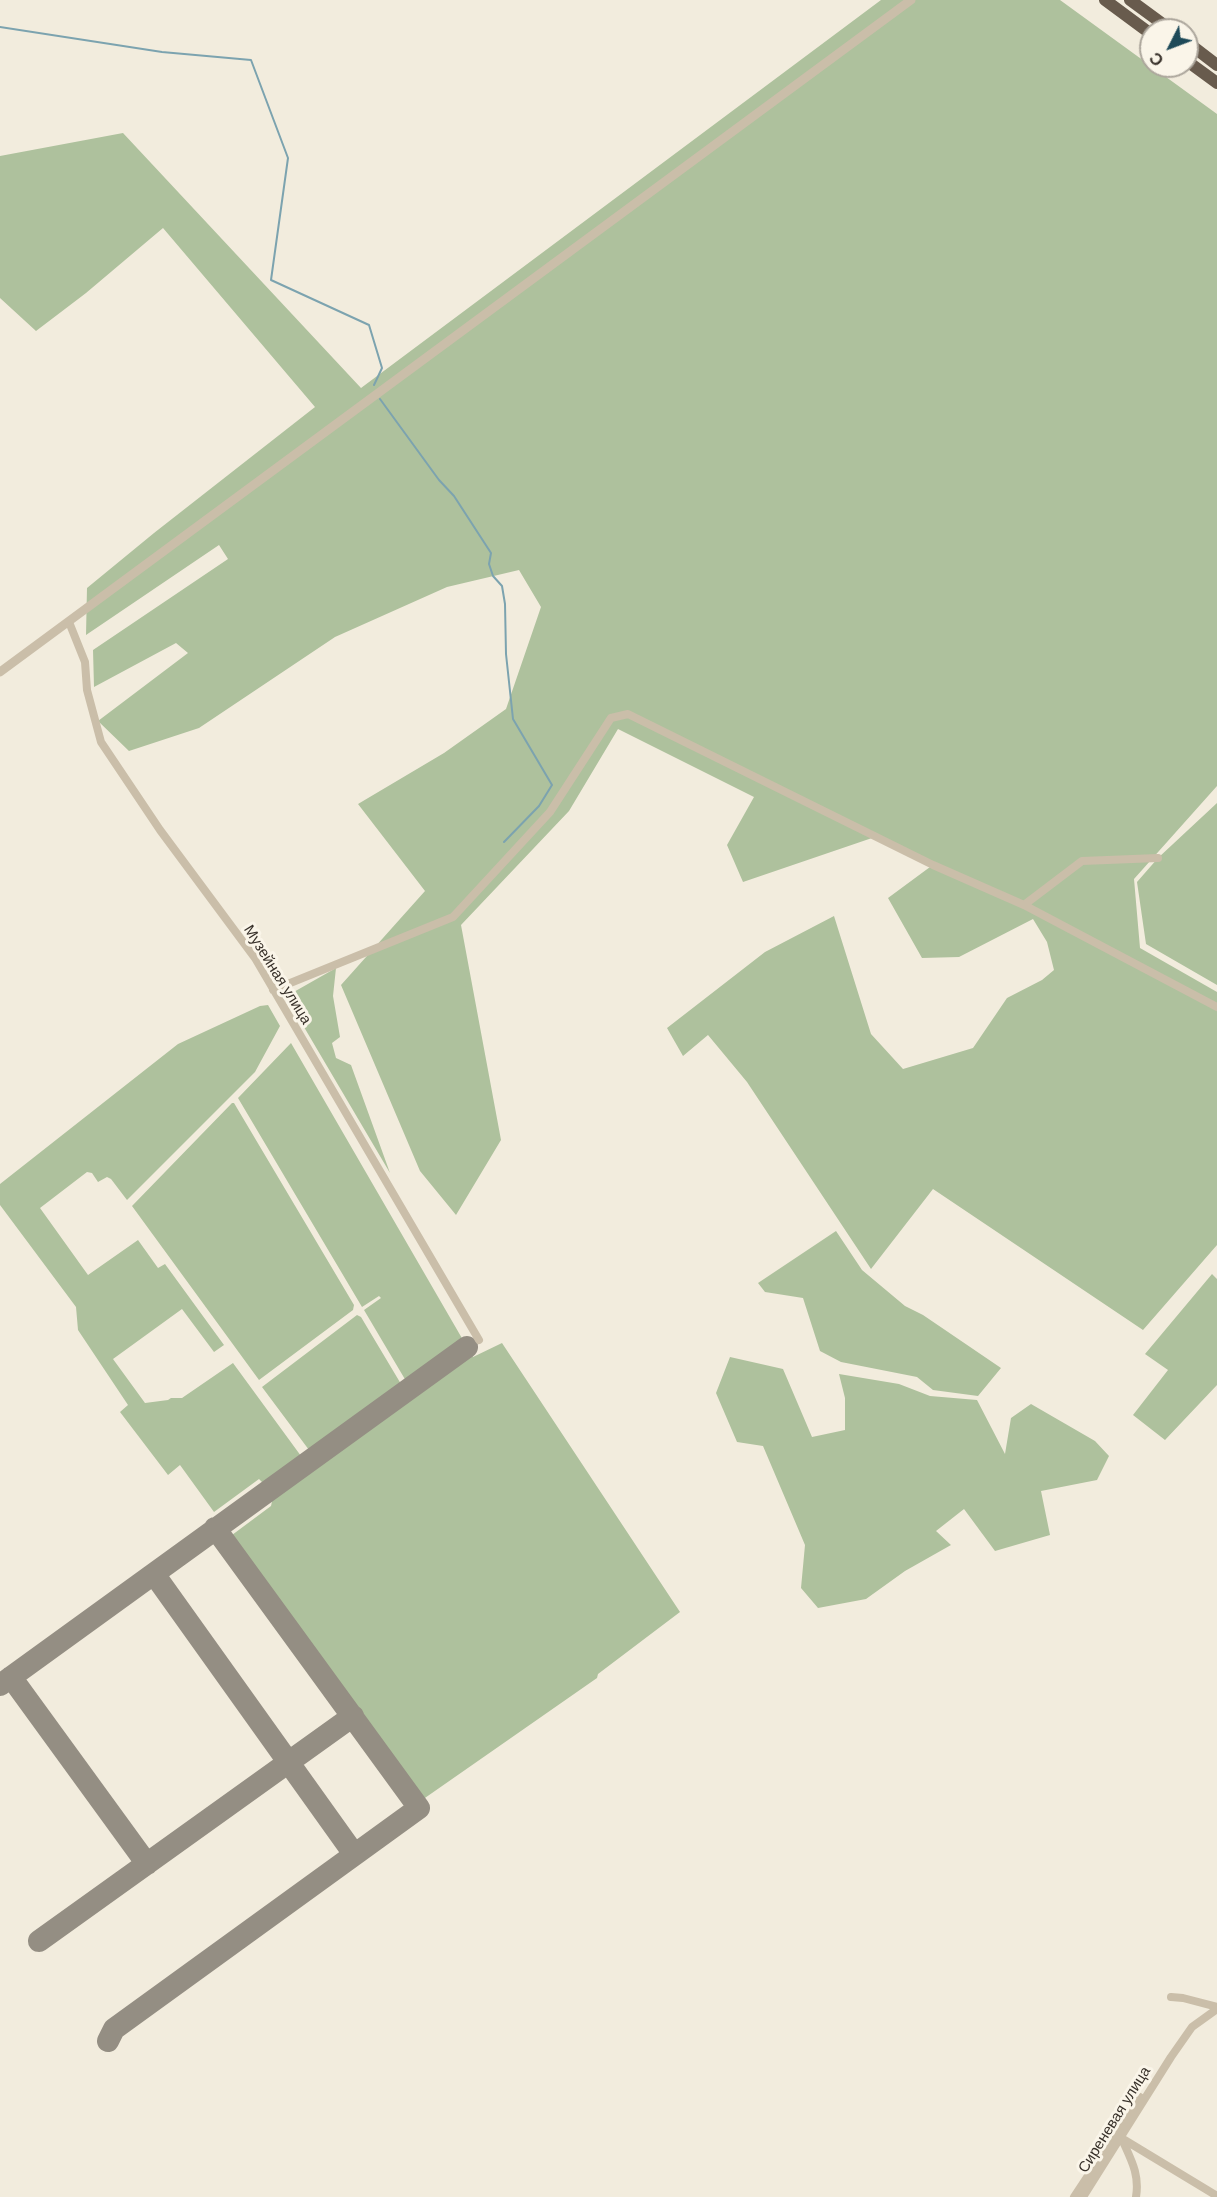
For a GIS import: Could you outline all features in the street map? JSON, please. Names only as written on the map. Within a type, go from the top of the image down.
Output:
[{"type":"highway","points":[[1105,0],[1139,25]]},
{"type":"highway","points":[[1130,0],[1155,18]]},
{"type":"highway","points":[[1199,51],[1217,65]]},
{"type":"highway","points":[[1199,70],[1217,83]]},
{"type":"street","points":[[0,672],[911,0]]},
{"type":"street","name":"Музейная улица","points":[[69,622],[84,662],[87,690],[101,741],[160,830],[255,958],[479,1340]]},
{"type":"street","points":[[273,990],[453,917],[550,812],[611,718],[628,714],[933,865],[1024,906],[1217,1007]]},
{"type":"street","points":[[1024,906],[1082,861],[1158,858]]},
{"type":"street","points":[[1171,1997],[1183,1998],[1217,2008]]},
{"type":"street","points":[[1074,2197],[1192,2027],[1217,2008]]},
{"type":"street","points":[[1118,2135],[1217,2196]]},
{"type":"street","points":[[1118,2135],[1136,2172],[1138,2183],[1136,2197]]},
{"type":"street","name":"Сиреневая улица","points":[[1083,2197],[1118,2135]]},
{"type":"green space","points":[[881,0],[1060,0],[1139,57],[1139,78],[1167,78],[1217,114],[1217,786],[1134,879],[1140,948],[1217,992],[1217,1245],[1143,1330],[933,1189],[871,1269],[747,1082],[708,1035],[683,1056],[667,1028],[765,952],[834,916],[871,1034],[903,1069],[973,1048],[1007,998],[1042,980],[1054,970],[1047,942],[1033,919],[959,957],[922,958],[888,898],[930,867],[872,838],[743,882],[727,845],[754,797],[618,729],[569,811],[461,925],[501,1140],[456,1215],[420,1171],[341,985],[425,891],[358,804],[444,753],[506,709],[541,607],[519,570],[447,587],[335,637],[199,728],[129,751],[98,721],[188,653],[176,643],[94,687],[93,650],[228,559],[219,545],[86,635],[87,588],[315,407],[163,228],[86,293],[36,331],[0,298],[0,156],[123,133],[361,388]]},
{"type":"green space","points":[[1217,803],[1217,985],[1146,944],[1137,882],[1158,858]]},
{"type":"green space","points":[[336,968],[333,996],[340,1037],[332,1043],[336,1058],[351,1065],[390,1173],[291,1005],[292,993]]},
{"type":"green space","points":[[268,1005],[280,1026],[255,1072],[127,1200],[111,1179],[107,1177],[98,1182],[92,1173],[87,1172],[40,1208],[88,1275],[138,1240],[158,1268],[165,1264],[224,1345],[214,1352],[182,1309],[113,1359],[145,1403],[182,1398],[233,1363],[301,1456],[264,1484],[259,1479],[214,1512],[180,1465],[168,1475],[120,1412],[128,1405],[78,1330],[76,1307],[0,1205],[0,1184],[178,1044],[260,1006]]},
{"type":"green space","points":[[291,1043],[463,1340],[408,1381],[364,1310],[381,1298],[379,1296],[362,1307],[238,1098]]},
{"type":"green space","points":[[232,1103],[354,1305],[353,1310],[259,1380],[132,1206]]},
{"type":"green space","points":[[836,1231],[862,1270],[905,1306],[923,1315],[1001,1368],[978,1396],[933,1390],[917,1377],[841,1362],[820,1351],[803,1298],[765,1292],[758,1283]]},
{"type":"green space","points":[[1212,1274],[1217,1279],[1217,1385],[1165,1440],[1133,1415],[1168,1370],[1145,1354]]},
{"type":"green space","points":[[357,1315],[361,1317],[401,1384],[400,1387],[309,1450],[262,1387]]},
{"type":"green space","points":[[502,1343],[680,1612],[598,1674],[597,1678],[422,1800],[232,1535],[271,1506],[273,1497],[471,1353],[473,1357]]},
{"type":"green space","points":[[730,1357],[783,1369],[812,1437],[845,1430],[845,1398],[839,1374],[899,1384],[930,1396],[977,1400],[1005,1454],[1011,1418],[1031,1404],[1095,1441],[1109,1456],[1097,1480],[1041,1491],[1050,1535],[995,1551],[964,1509],[936,1531],[951,1545],[905,1571],[866,1599],[818,1608],[801,1588],[805,1545],[763,1446],[737,1442],[716,1393]]},
{"type":"waterway","points":[[0,27],[162,52],[251,60],[288,158],[271,280],[369,325],[382,368],[374,385]]},
{"type":"waterway","points":[[380,399],[439,480],[454,496],[491,553],[489,564],[493,576],[502,586],[513,719],[552,785],[539,806],[504,842]]},
{"type":"taxiway","points":[[0,1685],[467,1347]]},
{"type":"taxiway","points":[[108,2041],[114,2029],[419,1808],[215,1528]]},
{"type":"taxiway","points":[[154,1574],[354,1854]]},
{"type":"taxiway","points":[[11,1677],[147,1864]]},
{"type":"taxiway","points":[[39,1941],[353,1716]]}]
